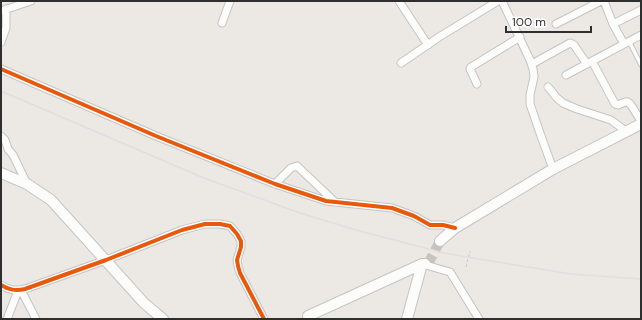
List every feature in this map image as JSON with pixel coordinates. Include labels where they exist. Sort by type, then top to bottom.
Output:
[{"type":"main road","points":[[440,241],[455,228],[553,168],[641,123]]},
{"type":"main road","points":[[1,173],[27,184],[51,200],[144,304],[163,319]]},
{"type":"main road","points":[[307,318],[425,264]]},
{"type":"main road","points":[[406,319],[425,264]]},
{"type":"street","points":[[1,42],[6,28],[4,10],[31,1]]},
{"type":"street","points":[[222,23],[230,1]]},
{"type":"street","points":[[399,1],[428,45]]},
{"type":"street","points":[[401,63],[498,1]]},
{"type":"street","points":[[502,1],[532,64],[534,77],[530,95],[530,104],[553,168]]},
{"type":"street","points":[[556,24],[604,1],[613,24],[626,43]]},
{"type":"street","points":[[613,24],[641,10]]},
{"type":"street","points":[[566,75],[641,35]]},
{"type":"street","points":[[477,84],[470,69],[471,67],[520,37]]},
{"type":"street","points":[[532,64],[570,43],[574,45],[590,62],[615,104],[618,105],[628,102],[641,123]]},
{"type":"street","points":[[1,69],[156,136],[276,184],[326,201],[392,208],[430,224],[455,228]]},
{"type":"street","points":[[548,87],[563,103],[611,120],[626,132]]},
{"type":"street","points":[[1,136],[5,140],[8,149],[13,155],[27,184]]},
{"type":"street","points":[[276,184],[291,168],[297,166],[335,202]]},
{"type":"street","points":[[1,285],[12,290],[20,290],[106,260],[194,226],[220,224],[230,226],[237,234],[241,247],[237,260],[240,273],[264,319]]},
{"type":"street","points":[[425,264],[450,272],[479,319]]},
{"type":"street","points":[[7,319],[20,290]]},
{"type":"street","points":[[20,290],[36,319]]},
{"type":"lane","points":[[626,43],[641,65]]},
{"type":"path","points":[[466,267],[470,251]]},
{"type":"tunnel","points":[[428,264],[440,241]]},
{"type":"railway","points":[[1,91],[204,178],[300,213],[356,230],[444,253],[571,274],[641,279]]},
{"type":"cycle path","points":[[1,69],[156,136],[275,184],[326,201],[392,208],[414,216],[430,225],[443,225],[455,228]]},
{"type":"cycle path","points":[[1,285],[12,290],[25,289],[106,260],[182,230],[205,224],[220,224],[230,226],[241,241],[241,247],[237,260],[240,273],[264,319]]}]
